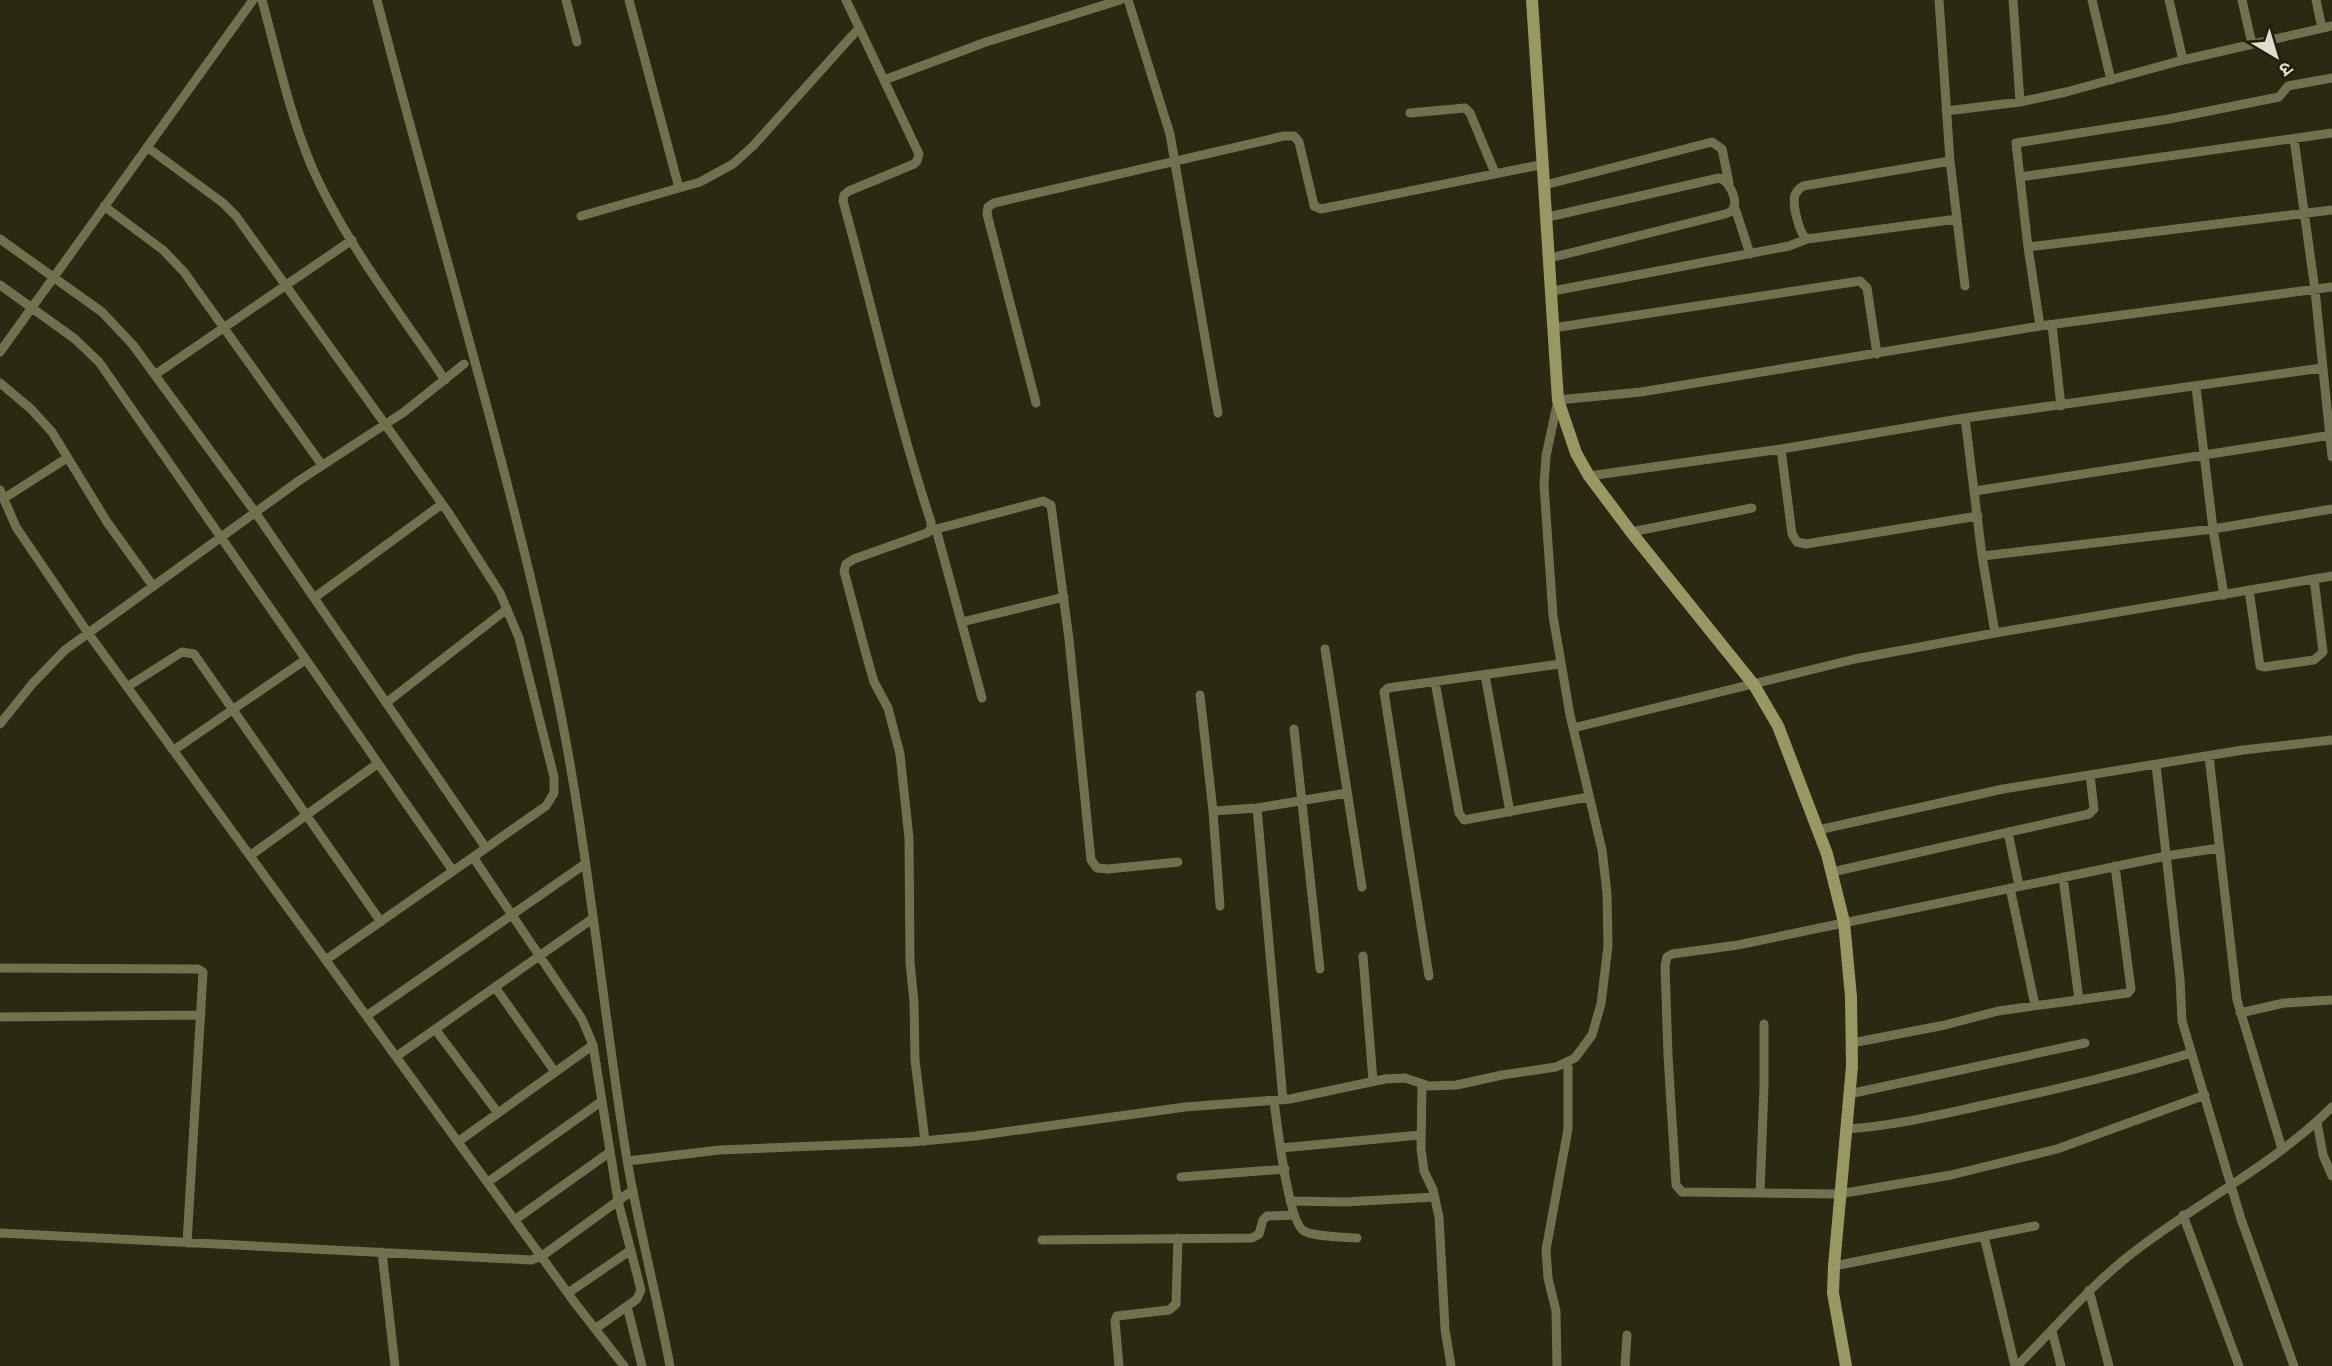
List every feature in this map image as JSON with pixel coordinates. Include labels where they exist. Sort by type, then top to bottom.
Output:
[{"type":"street","points":[[0,352],[253,0]]},
{"type":"street","points":[[262,0],[301,139],[326,194],[352,240],[445,380]]},
{"type":"street","points":[[377,0],[454,283],[541,621],[585,864],[633,1190],[670,1366]]},
{"type":"street","points":[[566,0],[577,42]]},
{"type":"street","points":[[629,0],[679,188]]},
{"type":"street","points":[[846,0],[918,150],[919,158],[914,164],[849,191],[844,195],[843,201],[868,289],[896,410],[962,622],[982,698]]},
{"type":"street","points":[[884,80],[1095,4],[1120,0]]},
{"type":"street","points":[[1128,0],[1164,114],[1175,161],[1218,413]]},
{"type":"street","points":[[1532,0],[1558,400],[1569,435],[1589,476],[1754,685],[1778,726],[1818,830],[1844,922],[1852,998],[1852,1043],[1833,1293],[1846,1366]]},
{"type":"street","points":[[1939,0],[1950,161],[1965,286]]},
{"type":"street","points":[[2013,0],[2020,102]]},
{"type":"street","points":[[2092,0],[2111,80]]},
{"type":"street","points":[[2169,0],[2183,60]]},
{"type":"street","points":[[2242,0],[2252,44]]},
{"type":"street","points":[[1946,111],[2020,102],[2183,60],[2327,27],[2316,0]]},
{"type":"street","points":[[581,216],[711,177],[743,156],[859,28]]},
{"type":"street","points":[[2040,326],[2016,143],[2279,97],[2288,86],[2332,78]]},
{"type":"street","points":[[1410,113],[1465,108],[1470,113],[1494,173]]},
{"type":"street","points":[[2020,177],[2332,133]]},
{"type":"street","points":[[1036,402],[987,214],[988,207],[994,202],[1284,136],[1294,136],[1299,142],[1314,206],[1321,209],[1544,163]]},
{"type":"street","points":[[2294,139],[2315,290],[2332,457]]},
{"type":"street","points":[[1545,185],[1712,142],[1722,149],[1734,205],[1750,254]]},
{"type":"street","points":[[147,147],[223,203],[236,216],[482,563],[519,638],[556,786],[546,806],[327,959]]},
{"type":"street","points":[[1807,239],[1800,232],[1794,198],[1800,188],[1950,161]]},
{"type":"street","points":[[1548,217],[1719,178],[1729,183]]},
{"type":"street","points":[[1550,258],[1725,214],[1731,211],[1734,205]]},
{"type":"street","points":[[104,206],[170,257],[184,272],[322,465]]},
{"type":"street","points":[[2028,247],[2332,210]]},
{"type":"street","points":[[1553,291],[1750,254],[1789,246],[1807,239],[1957,219]]},
{"type":"street","points":[[0,239],[102,312],[156,374],[255,512],[486,848]]},
{"type":"street","points":[[156,374],[352,240]]},
{"type":"street","points":[[1553,328],[1860,281],[1867,288],[1877,354]]},
{"type":"street","points":[[0,285],[75,339],[99,362],[453,871]]},
{"type":"street","points":[[1558,400],[1641,392],[2040,326],[2332,287]]},
{"type":"street","points":[[2052,325],[2061,406]]},
{"type":"street","points":[[0,724],[54,660],[88,633],[255,512],[385,424],[464,365]]},
{"type":"street","points":[[1589,476],[1781,449],[1965,418],[2322,368]]},
{"type":"street","points":[[0,383],[41,419],[107,522],[153,586]]},
{"type":"street","points":[[2196,387],[2224,595]]},
{"type":"street","points":[[628,1161],[719,1150],[925,1141],[1185,1107],[1278,1101],[1373,1081],[1405,1078],[1438,1087],[1457,1085],[1568,1063],[1582,1051],[1592,1035],[1601,1004],[1608,946],[1602,850],[1573,729],[1553,616],[1544,485],[1546,456],[1558,400]]},
{"type":"street","points":[[1965,418],[1982,556],[1995,633]]},
{"type":"street","points":[[1975,491],[2331,435]]},
{"type":"street","points":[[1781,449],[1792,534],[1797,542],[1806,544],[1978,516]]},
{"type":"street","points":[[67,458],[1,495],[16,527],[127,687],[624,1366]]},
{"type":"street","points":[[925,1141],[915,1060],[910,962],[909,838],[900,754],[888,708],[874,682],[866,654],[844,571],[846,564],[933,530],[1047,502],[1052,509],[1064,597],[1093,864],[1097,868],[1108,869],[1178,862]]},
{"type":"street","points":[[314,598],[442,504]]},
{"type":"street","points":[[1631,532],[1752,508]]},
{"type":"street","points":[[1982,556],[2213,529],[2332,509]]},
{"type":"street","points":[[1573,729],[1855,659],[2332,576]]},
{"type":"street","points":[[2249,590],[2260,666],[2314,660],[2323,652],[2314,579]]},
{"type":"street","points":[[962,622],[1064,597]]},
{"type":"street","points":[[387,703],[507,609]]},
{"type":"street","points":[[1325,649],[1362,887]]},
{"type":"street","points":[[127,687],[182,652],[187,651],[196,656],[381,922]]},
{"type":"street","points":[[174,750],[305,660]]},
{"type":"street","points":[[1429,976],[1384,692],[1388,688],[1560,664]]},
{"type":"street","points":[[1485,674],[1510,812]]},
{"type":"street","points":[[1435,682],[1461,817],[1466,821],[1588,797]]},
{"type":"street","points":[[1200,695],[1220,906]]},
{"type":"street","points":[[1294,729],[1320,969]]},
{"type":"street","points":[[1818,830],[2003,789],[2209,756],[2332,740]]},
{"type":"street","points":[[2209,756],[2240,1013],[2282,1149]]},
{"type":"street","points":[[251,855],[377,764]]},
{"type":"street","points":[[2156,765],[2180,979],[2180,1008],[2241,1219],[2294,1366]]},
{"type":"street","points":[[1832,872],[2091,813],[2094,809],[2091,775]]},
{"type":"street","points":[[1213,811],[1257,808],[1347,793]]},
{"type":"street","points":[[1257,808],[1281,1148],[1290,1201],[1299,1227],[1307,1233],[1357,1238]]},
{"type":"street","points":[[2008,832],[2014,887],[2035,1005]]},
{"type":"street","points":[[2204,1095],[2057,1149],[1951,1175],[1839,1194],[1688,1193],[1677,1188],[1668,1055],[1666,959],[1672,954],[1738,945],[2115,866],[2219,848]]},
{"type":"street","points":[[473,857],[582,1019],[593,1045],[618,1201],[641,1292],[637,1299],[595,1329]]},
{"type":"street","points":[[368,1015],[585,864]]},
{"type":"street","points":[[1852,1043],[2035,1005],[2127,994],[2130,991],[2115,866]]},
{"type":"street","points":[[2063,877],[2079,1000]]},
{"type":"street","points":[[397,1056],[593,919]]},
{"type":"street","points":[[1363,956],[1373,1081]]},
{"type":"street","points":[[0,968],[198,969],[203,972],[187,1243]]},
{"type":"street","points":[[495,987],[555,1072]]},
{"type":"street","points":[[2240,1013],[2284,1003],[2332,1000]]},
{"type":"street","points":[[0,1017],[201,1016]]},
{"type":"street","points":[[1760,1193],[1764,1024]]},
{"type":"street","points":[[435,1029],[498,1113]]},
{"type":"street","points":[[1849,1094],[2085,1043]]},
{"type":"street","points":[[459,1141],[593,1045]]},
{"type":"street","points":[[1847,1129],[1902,1123],[2046,1092],[2133,1071],[2191,1053]]},
{"type":"street","points":[[1557,1366],[1556,1311],[1548,1278],[1546,1250],[1568,1129],[1568,1063]]},
{"type":"street","points":[[1422,1084],[1420,1135],[1423,1165],[1435,1197],[1443,1261],[1445,1336],[1451,1366]]},
{"type":"street","points":[[488,1182],[602,1101]]},
{"type":"street","points":[[2016,1366],[2090,1290],[2128,1256],[2183,1215],[2282,1149],[2332,1107]]},
{"type":"street","points":[[2317,1122],[2323,1155],[2332,1176]]},
{"type":"street","points":[[1281,1148],[1420,1135]]},
{"type":"street","points":[[516,1219],[610,1152]]},
{"type":"street","points":[[1181,1177],[1285,1169]]},
{"type":"street","points":[[0,1233],[531,1260],[542,1256],[633,1190]]},
{"type":"street","points":[[1290,1201],[1345,1202],[1435,1197]]},
{"type":"street","points":[[1042,1240],[1252,1238],[1259,1234],[1267,1216],[1294,1215]]},
{"type":"street","points":[[2183,1215],[2239,1366]]},
{"type":"street","points":[[1834,1266],[2035,1226]]},
{"type":"street","points":[[1984,1236],[2016,1366]]},
{"type":"street","points":[[1119,1366],[1115,1321],[1117,1316],[1169,1310],[1176,1304],[1178,1238]]},
{"type":"street","points":[[568,1293],[631,1250]]},
{"type":"street","points":[[382,1252],[395,1366]]},
{"type":"street","points":[[2090,1290],[2109,1366]]},
{"type":"street","points":[[627,1306],[642,1366]]},
{"type":"street","points":[[2052,1331],[2061,1366]]},
{"type":"street","points":[[1625,1366],[1627,1335]]}]
